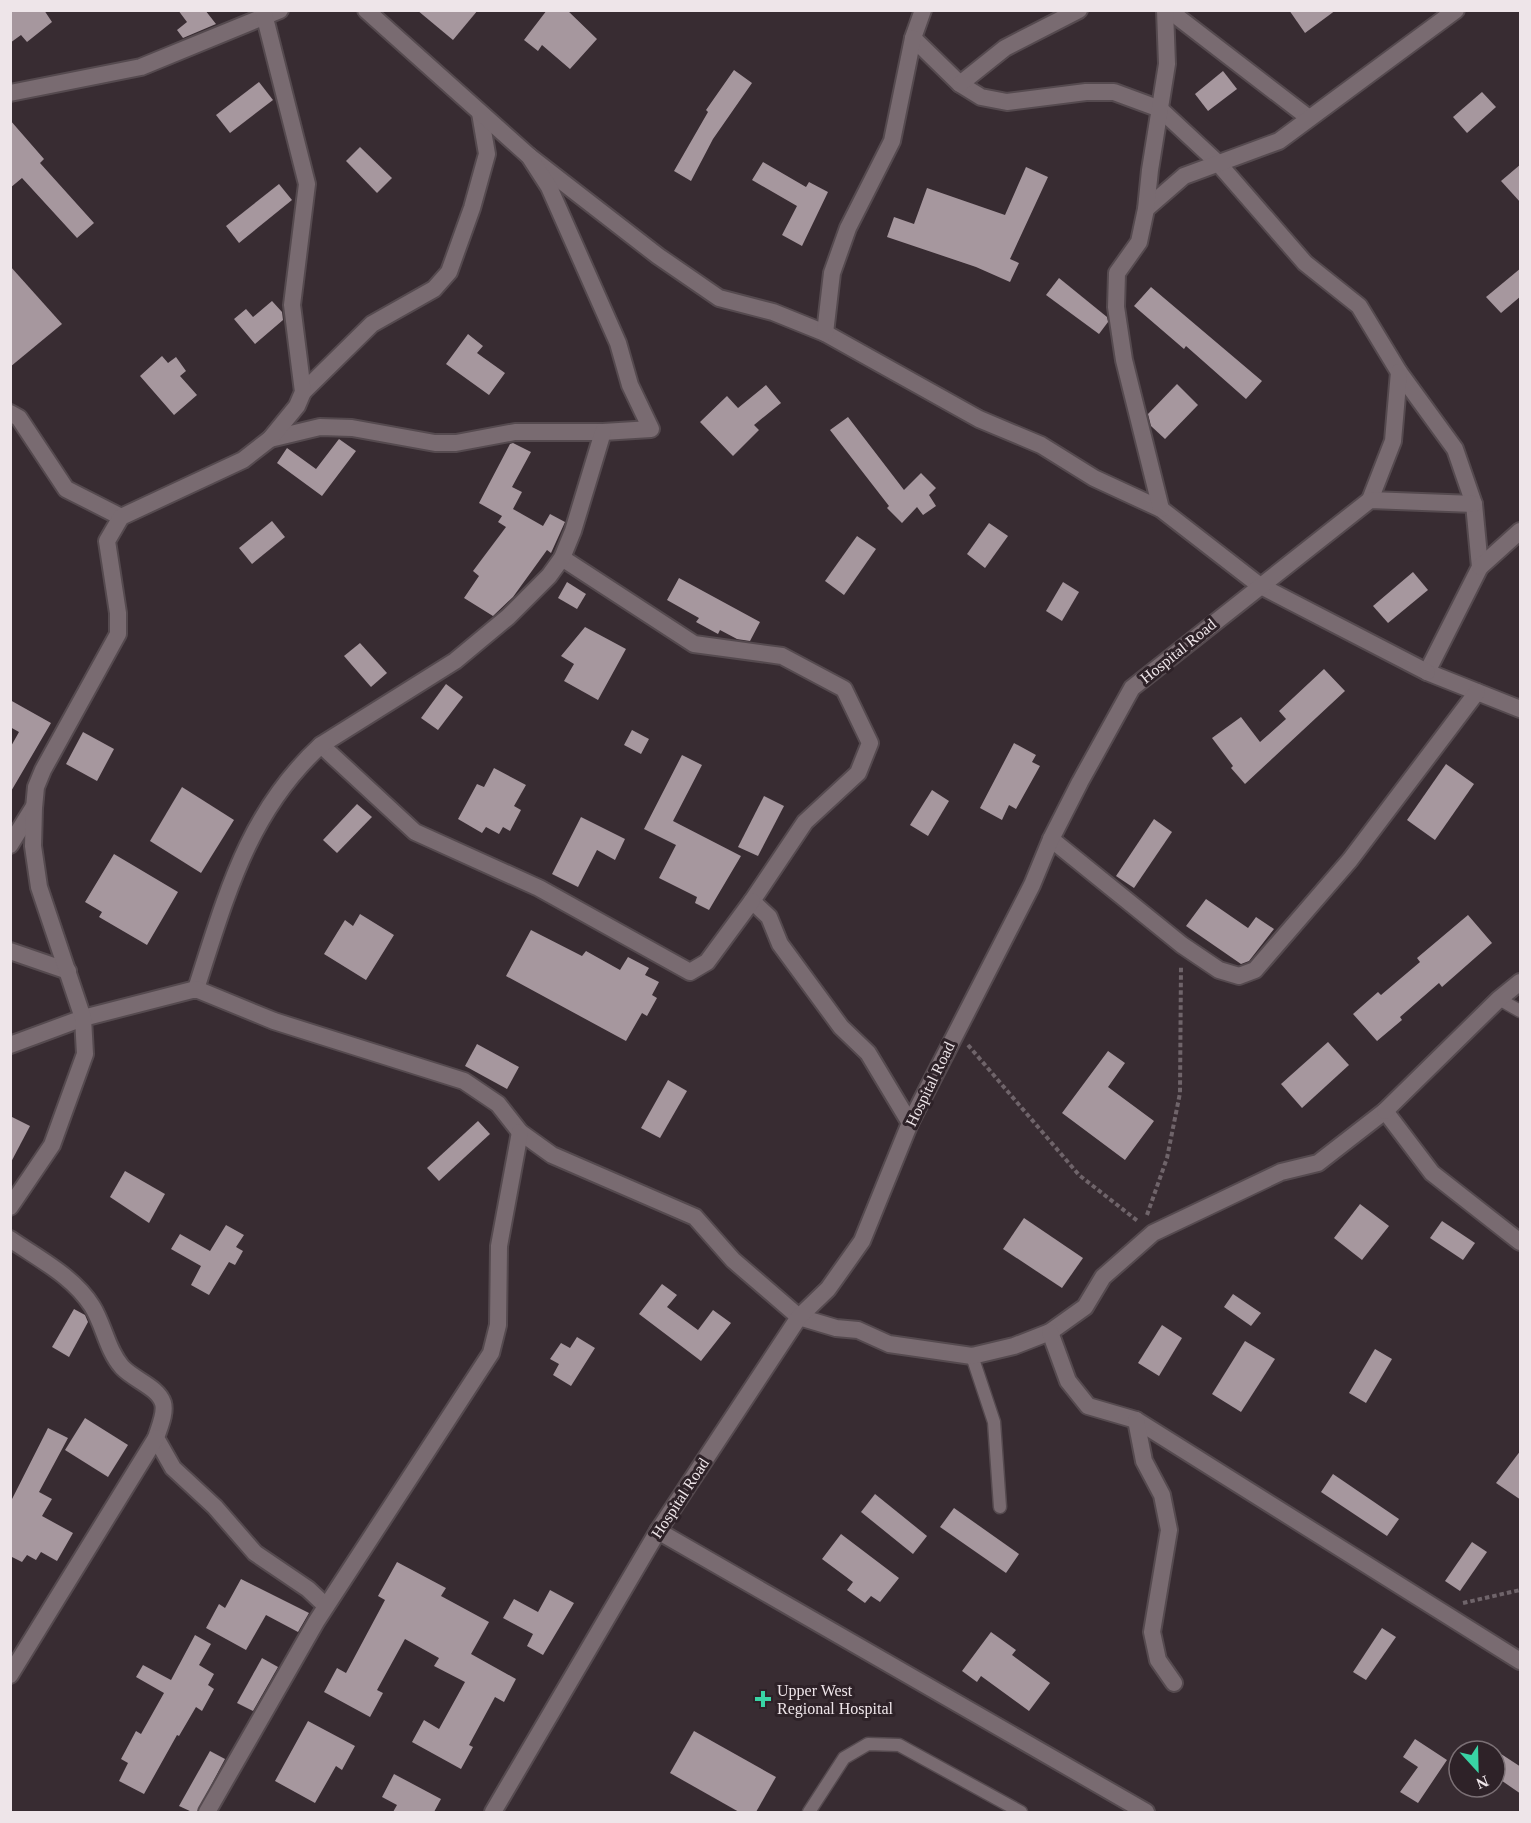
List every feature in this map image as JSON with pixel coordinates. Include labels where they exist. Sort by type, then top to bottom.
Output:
[{"type":"street","points":[[366,10],[529,156],[658,256],[719,298],[773,312],[825,333],[979,419],[1041,445],[1094,478],[1161,509],[1259,585],[1427,672],[1521,709]]},
{"type":"street","points":[[825,333],[832,273],[848,228],[892,141],[913,38],[923,10]]},
{"type":"street","points":[[960,84],[1005,48],[1079,10]]},
{"type":"street","points":[[1161,509],[1124,360],[1116,307],[1117,273],[1139,242],[1146,208],[1167,64],[1165,10]]},
{"type":"street","points":[[1173,10],[1179,18],[1309,118]]},
{"type":"street","points":[[1146,208],[1184,176],[1279,141],[1456,10]]},
{"type":"street","points":[[10,93],[141,67],[269,13],[307,184],[292,305],[303,392]]},
{"type":"street","points":[[913,38],[960,84],[981,97],[1007,102],[1086,92],[1114,92],[1160,109],[1218,163],[1305,263],[1359,306],[1399,372],[1455,449],[1474,504],[1480,567]]},
{"type":"street","points":[[10,1207],[52,1145],[85,1054],[83,1018],[39,887],[33,846],[34,807],[36,787],[43,770],[118,634],[118,614],[107,541],[121,517],[243,460],[270,439],[297,406],[303,392],[372,324],[434,290],[449,272],[472,208],[487,154],[480,113]]},
{"type":"street","points":[[270,439],[320,427],[352,428],[435,442],[456,443],[515,432],[603,432],[651,429],[630,385],[618,343],[549,187],[529,156]]},
{"type":"street","points":[[1399,372],[1393,441],[1370,500],[1474,504]]},
{"type":"street","points":[[10,413],[19,418],[66,489],[121,517]]},
{"type":"street","points":[[196,989],[232,879],[262,815],[302,762],[321,745],[455,661],[508,617],[549,576],[562,558],[603,432]]},
{"type":"street","name":"Hospital Road","points":[[493,1812],[658,1531],[800,1317],[828,1289],[862,1241],[910,1123],[955,1031],[1032,885],[1051,839],[1132,688],[1259,585],[1370,500]]},
{"type":"street","points":[[1427,672],[1480,567],[1521,531]]},
{"type":"street","points":[[321,745],[415,832],[539,888],[690,972],[707,962],[752,901],[805,822],[858,772],[870,743],[844,689],[782,656],[694,644],[562,558]]},
{"type":"street","points":[[1051,839],[1182,945],[1219,970],[1239,976],[1255,970],[1350,860],[1476,692]]},
{"type":"street","points":[[10,844],[34,807]]},
{"type":"street","points":[[752,901],[769,917],[780,944],[841,1027],[868,1053],[910,1123]]},
{"type":"street","points":[[10,951],[68,972]]},
{"type":"street","points":[[10,1045],[83,1018],[196,989],[274,1021],[464,1082],[498,1104],[520,1132],[552,1155],[695,1217],[733,1260],[800,1317],[836,1328],[858,1330],[889,1344],[972,1356],[1014,1346],[1050,1332],[1085,1307],[1103,1277],[1153,1233],[1281,1173],[1318,1163],[1385,1111],[1499,999],[1521,982]]},
{"type":"street","points":[[1385,1111],[1432,1173],[1521,1242]]},
{"type":"street","points":[[207,1812],[326,1606],[491,1353],[498,1325],[499,1246],[520,1132]]},
{"type":"street","points":[[10,1239],[74,1283],[93,1309],[114,1356],[132,1377],[160,1394],[164,1406],[156,1438],[10,1676]]},
{"type":"street","points":[[1050,1332],[1068,1381],[1088,1406],[1136,1420],[1521,1661]]},
{"type":"street","points":[[1136,1420],[1144,1461],[1162,1495],[1169,1530],[1152,1632],[1158,1660],[1174,1683]]},
{"type":"street","points":[[156,1438],[173,1468],[215,1507],[255,1553],[308,1589],[326,1606]]},
{"type":"street","points":[[658,1531],[1146,1812]]},
{"type":"lane","points":[[1499,999],[1521,1011]]},
{"type":"lane","points":[[972,1356],[994,1422],[1000,1507]]},
{"type":"lane","points":[[809,1812],[844,1758],[868,1744],[899,1745],[1021,1812]]},
{"type":"path","points":[[955,1031],[1079,1176],[1143,1225],[1167,1158],[1180,1093],[1179,1016],[1182,945]]},
{"type":"path","points":[[1437,1610],[1521,1590]]},
{"type":"building","points":[[10,10],[44,10],[52,22],[27,42],[21,35],[10,43]]},
{"type":"building","points":[[178,10],[205,10],[216,24],[183,38],[177,30],[187,22]]},
{"type":"building","points":[[417,10],[478,10],[453,40]]},
{"type":"building","points":[[547,10],[567,10],[597,39],[570,69],[542,45],[538,51],[524,40]]},
{"type":"building","points":[[1289,10],[1336,10],[1305,33]]},
{"type":"building","points":[[734,70],[752,83],[713,139],[691,181],[674,171],[708,112],[706,110]]},
{"type":"building","points":[[1223,71],[1237,89],[1208,111],[1195,94]]},
{"type":"building","points":[[259,82],[273,100],[230,133],[216,115]]},
{"type":"building","points":[[1482,92],[1496,107],[1467,133],[1453,117]]},
{"type":"building","points":[[10,120],[44,159],[40,163],[94,223],[77,238],[22,178],[10,188]]},
{"type":"building","points":[[360,147],[392,178],[377,193],[346,161]]},
{"type":"building","points":[[763,162],[806,187],[809,182],[828,192],[802,246],[782,235],[797,206],[752,180]]},
{"type":"building","points":[[1521,164],[1521,203],[1501,181]]},
{"type":"building","points":[[1026,167],[1048,177],[1010,259],[1019,263],[1010,282],[976,267],[887,237],[894,217],[914,224],[927,188],[1005,215]]},
{"type":"building","points":[[279,184],[292,200],[239,243],[226,226]]},
{"type":"building","points":[[10,266],[62,324],[10,367]]},
{"type":"building","points":[[1521,268],[1521,296],[1501,313],[1486,297]]},
{"type":"building","points":[[1059,278],[1107,317],[1108,322],[1099,334],[1046,295]]},
{"type":"building","points":[[1151,287],[1262,381],[1246,399],[1186,346],[1184,349],[1134,306]]},
{"type":"building","points":[[272,301],[282,312],[283,320],[255,344],[234,319],[246,309],[253,317]]},
{"type":"building","points":[[468,334],[483,346],[477,353],[505,373],[489,395],[446,364]]},
{"type":"building","points":[[162,356],[168,363],[176,357],[186,371],[180,376],[197,395],[174,415],[140,376]]},
{"type":"building","points":[[1177,384],[1198,405],[1165,439],[1151,426],[1148,414]]},
{"type":"building","points":[[766,385],[781,403],[754,425],[759,430],[733,456],[700,422],[727,396],[738,408]]},
{"type":"building","points":[[848,417],[904,490],[921,473],[936,488],[929,495],[936,506],[923,515],[917,507],[902,523],[887,508],[889,506],[830,430]]},
{"type":"building","points":[[339,439],[356,451],[322,496],[277,463],[287,448],[316,469]]},
{"type":"building","points":[[513,443],[531,452],[512,487],[522,492],[513,509],[543,526],[550,514],[565,522],[551,553],[547,550],[513,597],[493,616],[464,598],[479,576],[473,571],[506,527],[498,522],[502,516],[479,503],[510,444]]},
{"type":"building","points":[[272,521],[285,537],[252,564],[239,548]]},
{"type":"building","points":[[989,523],[1008,536],[985,568],[967,554]]},
{"type":"building","points":[[857,536],[876,549],[844,595],[825,581]]},
{"type":"building","points":[[1413,572],[1428,590],[1388,623],[1373,606]]},
{"type":"building","points":[[679,578],[760,622],[750,641],[737,639],[720,630],[718,634],[696,622],[699,618],[667,600]]},
{"type":"building","points":[[567,582],[586,594],[577,609],[558,598]]},
{"type":"building","points":[[1063,582],[1079,592],[1062,621],[1046,611]]},
{"type":"building","points":[[585,627],[626,649],[598,700],[564,681],[574,664],[561,656]]},
{"type":"building","points":[[360,643],[387,673],[371,687],[344,656]]},
{"type":"building","points":[[1324,669],[1345,691],[1245,784],[1231,768],[1233,766],[1212,738],[1241,717],[1260,742],[1286,719],[1279,711]]},
{"type":"building","points":[[446,684],[463,697],[438,730],[421,718]]},
{"type":"building","points":[[10,700],[51,723],[10,793],[10,748],[19,732],[10,727]]},
{"type":"building","points":[[632,730],[649,739],[641,754],[624,745]]},
{"type":"building","points":[[83,732],[114,749],[97,781],[66,764]]},
{"type":"building","points":[[1014,743],[1036,755],[1032,762],[1040,766],[1016,809],[1009,805],[1002,820],[980,808]]},
{"type":"building","points":[[682,755],[702,765],[673,821],[741,856],[709,910],[695,903],[697,897],[659,878],[676,845],[644,829]]},
{"type":"building","points":[[1446,764],[1474,784],[1435,840],[1407,820]]},
{"type":"building","points":[[494,768],[526,785],[514,806],[521,810],[510,831],[503,827],[499,834],[486,827],[482,833],[458,819],[477,784],[484,787]]},
{"type":"building","points":[[182,787],[234,820],[201,873],[150,841]]},
{"type":"building","points":[[932,790],[949,801],[928,836],[910,825]]},
{"type":"building","points":[[764,796],[784,806],[758,856],[738,847]]},
{"type":"building","points":[[357,804],[372,817],[337,853],[323,840]]},
{"type":"building","points":[[581,817],[625,839],[615,860],[597,850],[578,887],[552,874]]},
{"type":"building","points":[[1154,819],[1172,832],[1134,888],[1116,876]]},
{"type":"building","points":[[114,854],[178,892],[147,945],[99,917],[102,912],[85,902]]},
{"type":"building","points":[[1206,899],[1248,928],[1256,917],[1274,929],[1249,961],[1241,964],[1186,926]]},
{"type":"building","points":[[360,914],[394,935],[366,980],[324,954],[345,920],[353,926]]},
{"type":"building","points":[[1468,915],[1492,943],[1442,987],[1439,983],[1400,1017],[1402,1020],[1377,1041],[1353,1014],[1378,992],[1381,995],[1420,962],[1417,958]]},
{"type":"building","points":[[531,930],[582,956],[586,951],[620,970],[628,957],[649,968],[645,975],[659,982],[652,995],[657,998],[647,1016],[642,1013],[626,1041],[506,976]]},
{"type":"building","points":[[1328,1042],[1349,1065],[1302,1108],[1281,1084]]},
{"type":"building","points":[[477,1044],[519,1067],[507,1089],[465,1066]]},
{"type":"building","points":[[1108,1051],[1125,1063],[1108,1087],[1154,1121],[1125,1160],[1062,1113]]},
{"type":"building","points":[[668,1080],[687,1091],[660,1138],[641,1128]]},
{"type":"building","points":[[10,1116],[30,1126],[10,1164]]},
{"type":"building","points":[[478,1121],[490,1134],[439,1181],[427,1168]]},
{"type":"building","points":[[125,1171],[165,1194],[149,1223],[110,1197]]},
{"type":"building","points":[[1360,1204],[1389,1226],[1362,1260],[1334,1238]]},
{"type":"building","points":[[1024,1218],[1083,1258],[1062,1288],[1003,1249]]},
{"type":"building","points":[[1442,1221],[1475,1243],[1463,1260],[1430,1238]]},
{"type":"building","points":[[226,1225],[244,1235],[236,1247],[243,1251],[235,1265],[229,1262],[209,1295],[191,1285],[201,1266],[171,1249],[180,1234],[210,1251]]},
{"type":"building","points":[[662,1284],[677,1295],[667,1307],[698,1330],[713,1310],[731,1323],[701,1361],[639,1314]]},
{"type":"building","points":[[1233,1294],[1261,1313],[1251,1326],[1224,1307]]},
{"type":"building","points":[[74,1309],[85,1315],[88,1322],[69,1357],[52,1347]]},
{"type":"building","points":[[1162,1325],[1182,1338],[1159,1376],[1138,1363]]},
{"type":"building","points":[[577,1337],[595,1348],[571,1386],[553,1375],[559,1364],[550,1359],[561,1343],[570,1348]]},
{"type":"building","points":[[1245,1341],[1275,1359],[1241,1412],[1212,1394]]},
{"type":"building","points":[[1375,1349],[1392,1359],[1366,1403],[1349,1393]]},
{"type":"building","points":[[85,1418],[128,1445],[108,1477],[65,1450]]},
{"type":"building","points":[[48,1428],[68,1438],[39,1492],[52,1499],[42,1516],[73,1533],[57,1561],[41,1552],[36,1560],[27,1555],[22,1562],[10,1556],[10,1503]]},
{"type":"building","points":[[1521,1450],[1521,1500],[1496,1483]]},
{"type":"building","points":[[1333,1474],[1399,1519],[1387,1536],[1321,1492]]},
{"type":"building","points":[[875,1494],[927,1536],[913,1554],[861,1512]]},
{"type":"building","points":[[954,1508],[1019,1554],[1006,1573],[940,1527]]},
{"type":"building","points":[[841,1534],[899,1578],[880,1602],[871,1596],[865,1603],[847,1590],[853,1582],[822,1559]]},
{"type":"building","points":[[1472,1542],[1487,1552],[1460,1591],[1445,1581]]},
{"type":"building","points":[[397,1562],[446,1588],[441,1596],[489,1622],[471,1654],[516,1679],[504,1702],[495,1697],[469,1745],[473,1747],[461,1769],[412,1742],[424,1720],[439,1729],[465,1682],[434,1666],[439,1658],[405,1639],[377,1690],[383,1693],[370,1717],[324,1692],[337,1668],[346,1673],[385,1600],[378,1596]]},
{"type":"building","points":[[241,1579],[309,1613],[298,1632],[266,1615],[246,1650],[206,1628],[219,1604],[225,1608]]},
{"type":"building","points":[[550,1590],[574,1603],[543,1655],[527,1646],[533,1634],[503,1618],[514,1599],[538,1612]]},
{"type":"building","points":[[1382,1628],[1396,1637],[1366,1680],[1353,1672]]},
{"type":"building","points":[[991,1632],[1016,1650],[1012,1655],[1050,1683],[1029,1711],[981,1676],[977,1682],[962,1671]]},
{"type":"building","points":[[195,1635],[211,1644],[199,1665],[214,1674],[208,1685],[214,1689],[202,1711],[196,1707],[179,1736],[177,1735],[144,1794],[119,1781],[128,1763],[121,1759],[136,1731],[141,1734],[164,1693],[136,1677],[143,1665],[171,1680]]},
{"type":"building","points":[[262,1658],[278,1667],[253,1711],[237,1703]]},
{"type":"building","points":[[308,1721],[355,1746],[342,1770],[336,1766],[315,1803],[275,1781]]},
{"type":"building","points":[[694,1731],[776,1777],[756,1812],[739,1812],[670,1773]]},
{"type":"building","points":[[1415,1739],[1447,1760],[1418,1803],[1400,1792],[1418,1767],[1403,1757]]},
{"type":"building","points":[[210,1751],[225,1759],[197,1812],[192,1812],[179,1806]]},
{"type":"building","points":[[1507,1758],[1521,1767],[1521,1794],[1507,1784]]},
{"type":"building","points":[[394,1774],[441,1799],[434,1812],[393,1812],[397,1805],[382,1797]]},
{"type":"place","name":"Upper West Regional Hospital","points":[[763,1699]]}]
